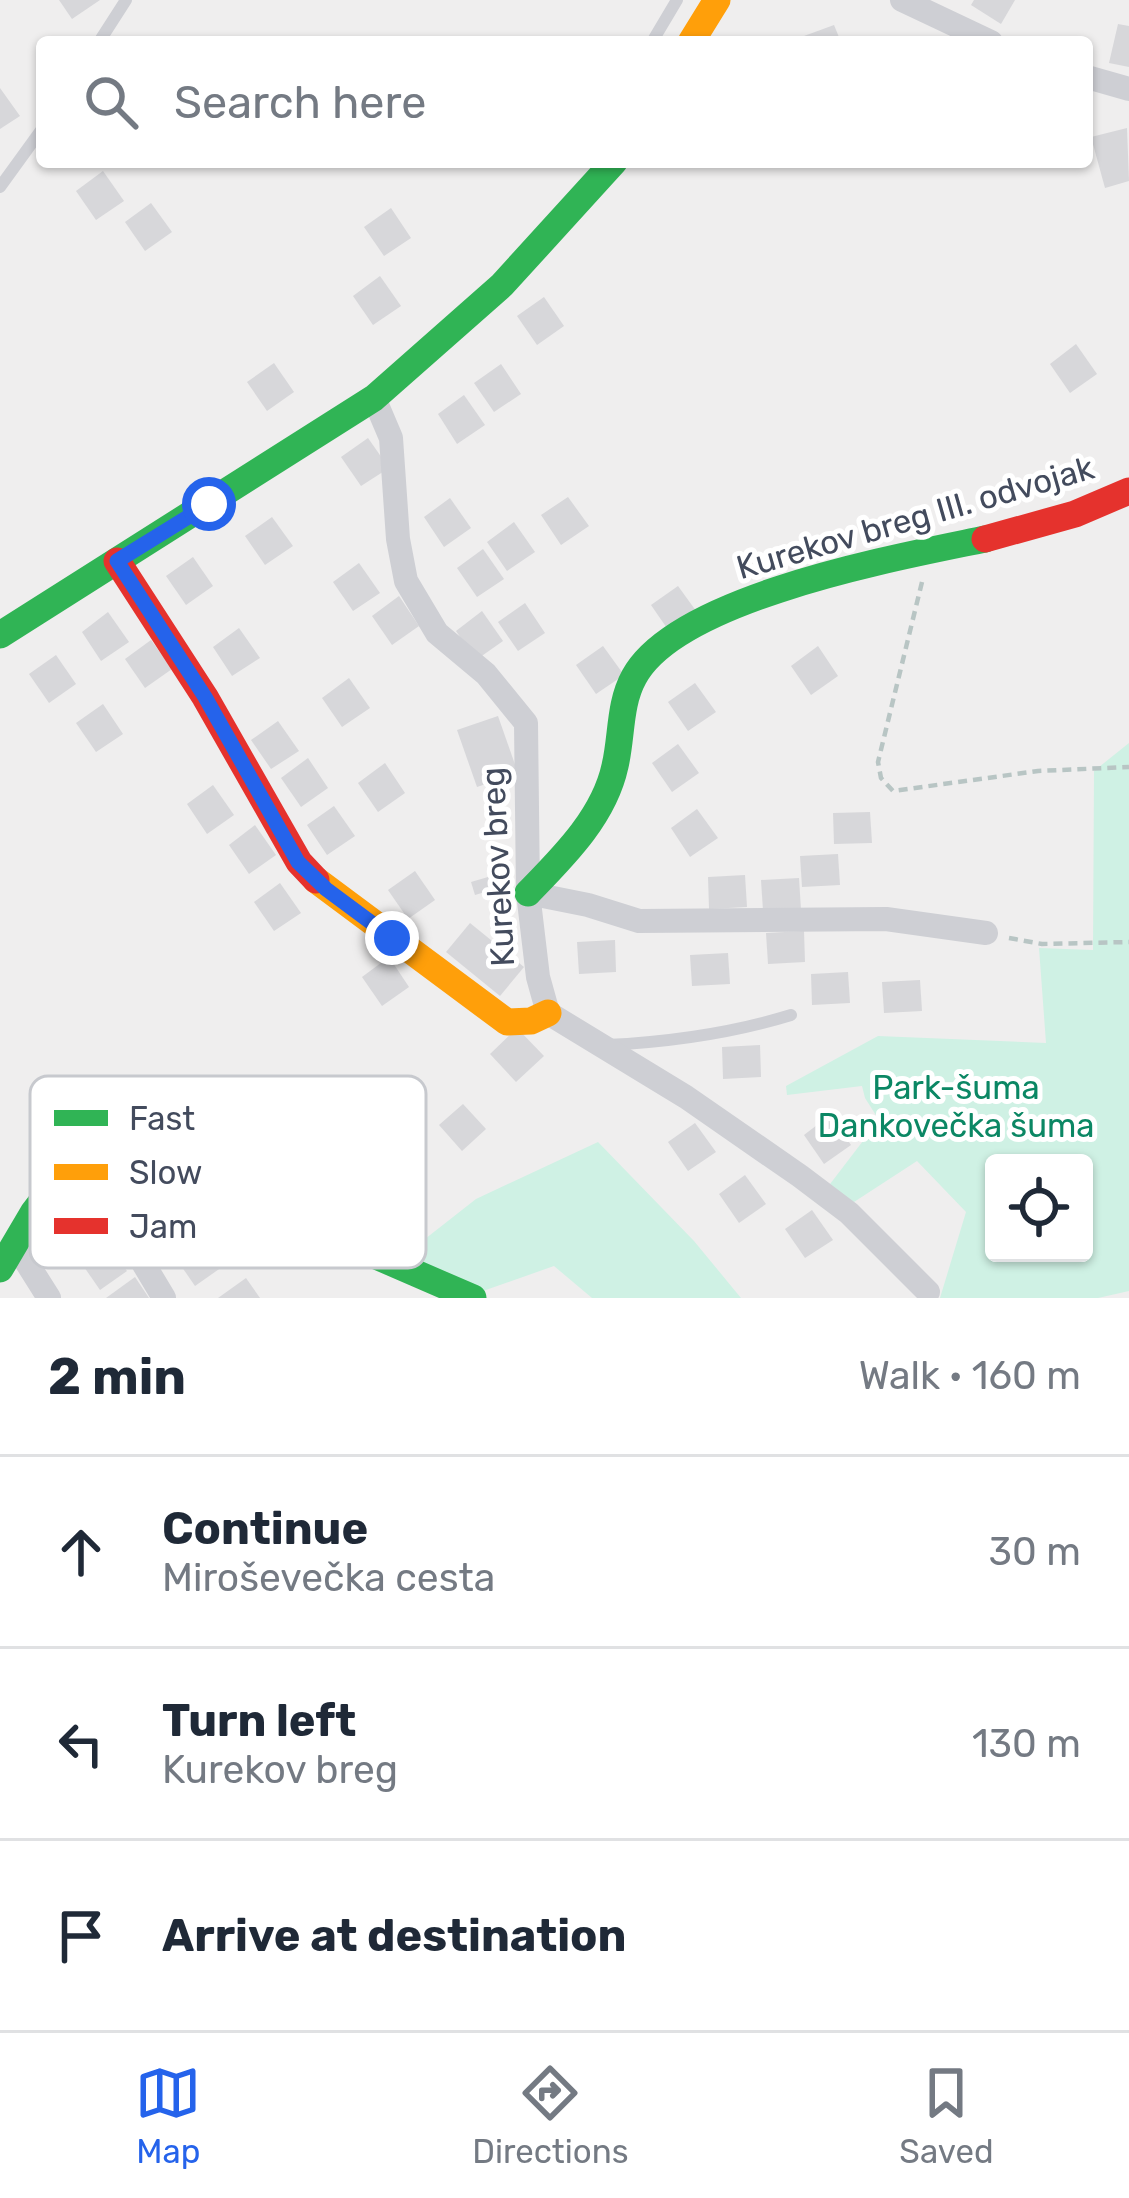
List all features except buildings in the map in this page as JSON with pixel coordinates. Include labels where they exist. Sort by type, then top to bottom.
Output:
[{"type":"street","points":[[695,36],[717,0]]},
{"type":"street","points":[[902,0],[978,36]]},
{"type":"street","points":[[1093,79],[1129,89]]},
{"type":"street","points":[[0,635],[374,398],[502,285],[609,168]]},
{"type":"street","name":"Kurekov breg","points":[[117,561],[205,697],[298,862],[326,889],[507,1022],[531,1021],[548,1013],[538,977],[528,893],[526,723],[486,674],[437,634],[406,581],[398,539],[392,438],[374,398]]},
{"type":"street","name":"Kurekov breg III. odvojak","points":[[528,893],[574,846],[612,780],[623,737],[624,700],[640,665],[666,642],[715,612],[921,552],[1096,508],[1129,491]]},
{"type":"street","points":[[528,893],[588,904],[639,921],[886,919],[986,933]]},
{"type":"street","points":[[548,1013],[686,1097],[849,1213],[928,1292]]},
{"type":"street","points":[[0,1269],[30,1223]]},
{"type":"street","points":[[15,1244],[30,1268]]},
{"type":"street","points":[[30,1268],[49,1298]]},
{"type":"street","points":[[146,1268],[164,1298]]},
{"type":"street","points":[[404,1268],[473,1298]]},
{"type":"lane","points":[[103,36],[126,0]]},
{"type":"lane","points":[[656,36],[677,0]]},
{"type":"lane","points":[[0,187],[36,137]]},
{"type":"lane","points":[[578,203],[590,168]]},
{"type":"lane","points":[[605,1046],[680,1041],[791,1016]]},
{"type":"path","points":[[921,552],[922,591],[878,762],[881,778],[893,791],[1037,771],[1129,767]]},
{"type":"path","points":[[986,933],[1042,944],[1129,942]]},
{"type":"green space","name":"Park-šuma Dankovečka šuma","points":[[1129,743],[1129,1291],[1098,1298],[940,1298],[966,1212],[917,1161],[854,1202],[827,1188],[879,1120],[862,1086],[787,1095],[786,1086],[878,1036],[1046,1043],[1039,948],[1093,950],[1094,771]]},
{"type":"green space","points":[[598,1142],[694,1241],[741,1298],[592,1298],[554,1266],[480,1292],[426,1268],[426,1238],[476,1199]]},
{"type":"traffic: fast","points":[[0,635],[374,398],[502,285],[609,168]]},
{"type":"traffic: fast","points":[[528,893],[580,835],[602,802],[615,766],[629,687],[658,649],[695,624],[793,585],[985,539]]},
{"type":"traffic: fast","points":[[0,1269],[30,1218]]},
{"type":"traffic: fast","points":[[404,1268],[473,1298]]},
{"type":"traffic: slow","points":[[695,36],[717,0]]},
{"type":"traffic: slow","points":[[316,880],[507,1022],[531,1021],[548,1013]]},
{"type":"traffic: jam","points":[[985,539],[1075,514],[1129,491]]},
{"type":"traffic: jam","points":[[117,561],[205,697],[299,862],[316,880]]},
{"type":"route","points":[[209,504],[117,561],[205,697],[298,862],[392,938]]}]
